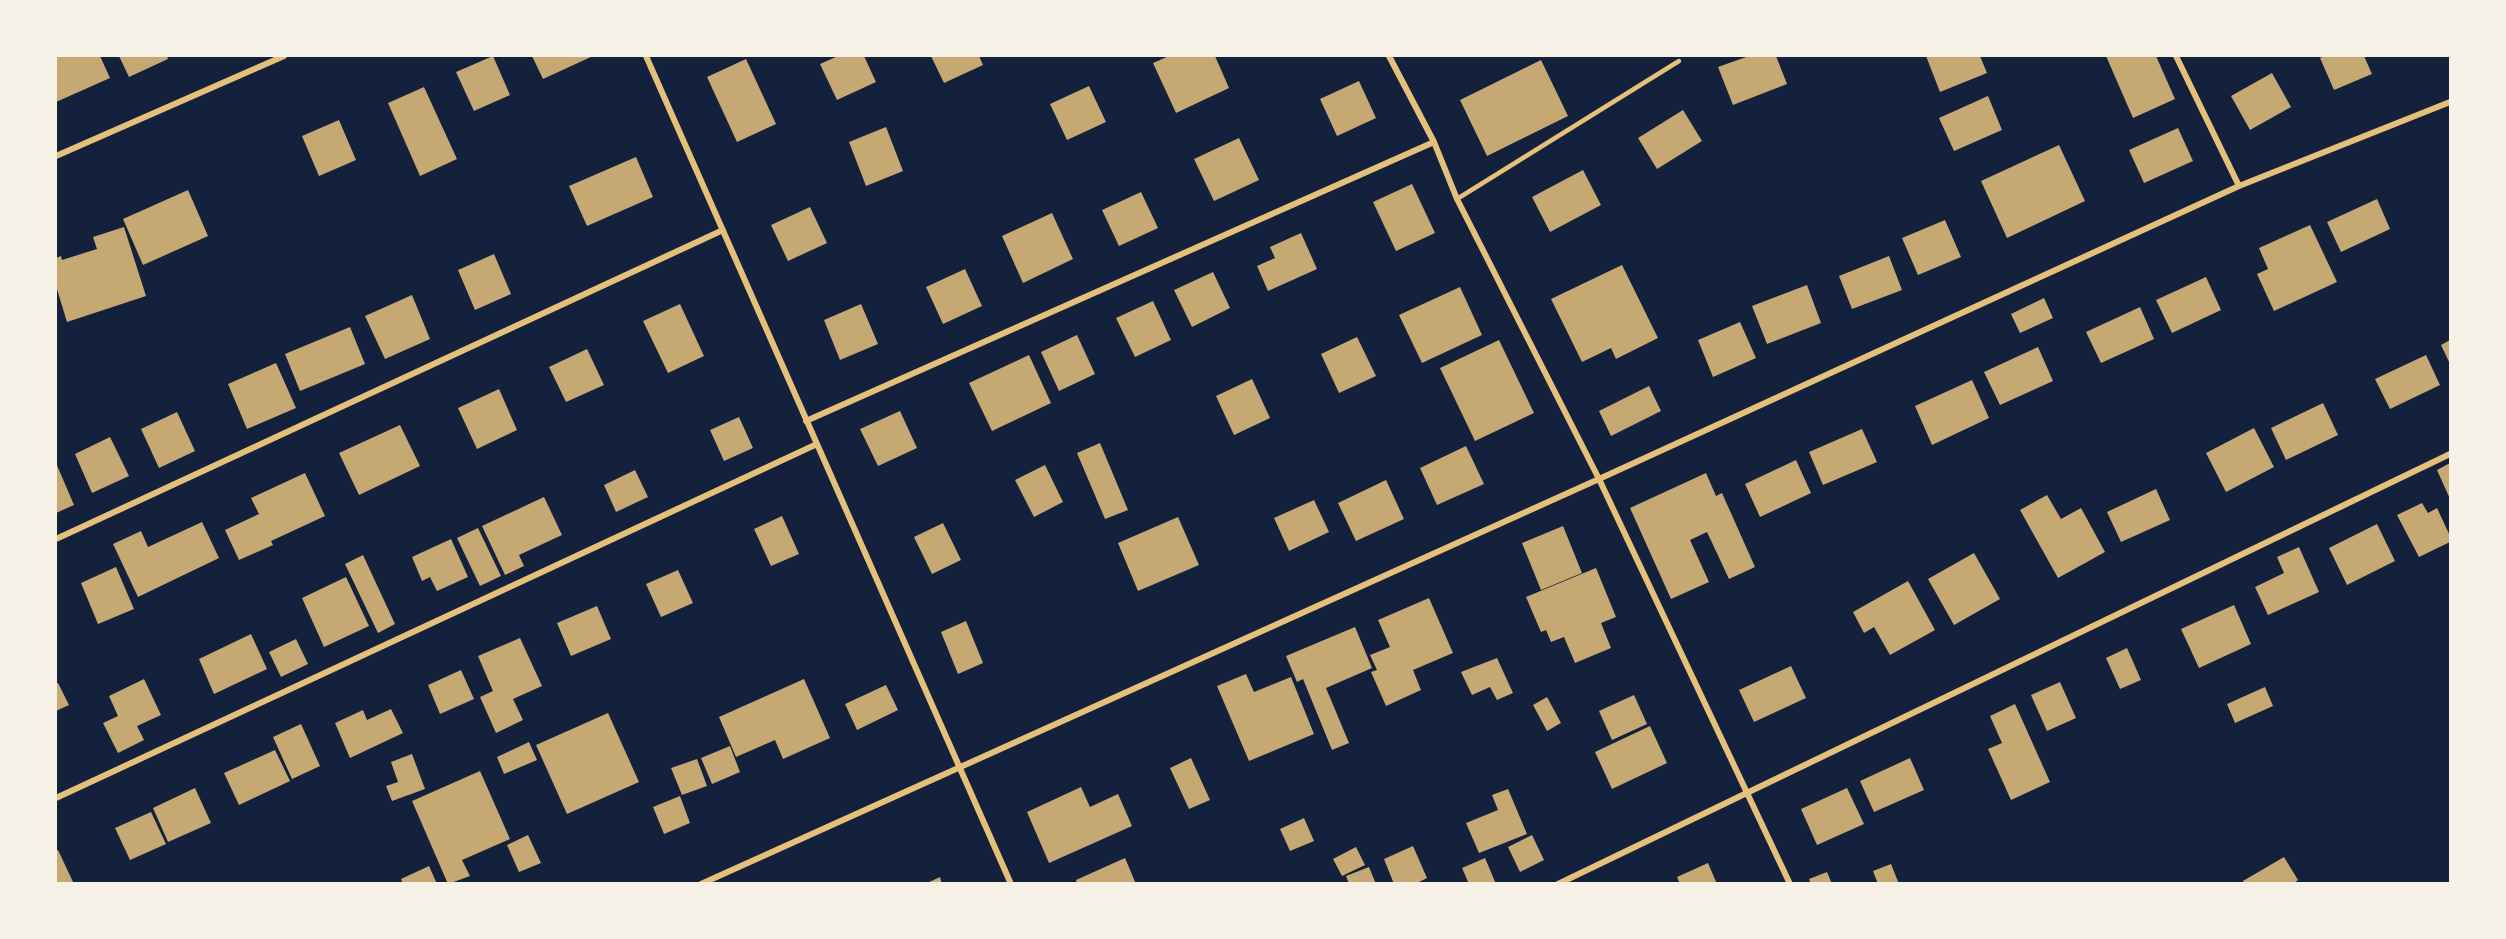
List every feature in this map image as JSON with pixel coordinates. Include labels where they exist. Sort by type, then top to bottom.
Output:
[{"type":"street","points":[[56,156],[284,56]]},
{"type":"street","points":[[646,56],[1011,884]]},
{"type":"street","points":[[1389,56],[1434,142],[1456,200],[1599,479],[1790,884]]},
{"type":"street","points":[[2176,56],[2239,186]]},
{"type":"street","points":[[701,884],[1599,479],[2239,186],[2451,102]]},
{"type":"street","points":[[806,421],[1434,142]]},
{"type":"street","points":[[56,538],[723,230]]},
{"type":"street","points":[[56,798],[817,444]]},
{"type":"street","points":[[1558,884],[2451,454]]},
{"type":"lane","points":[[1456,200],[1679,61]]},
{"type":"building","points":[[56,56],[100,56],[110,78],[56,102]]},
{"type":"building","points":[[119,56],[167,56],[168,59],[129,77]]},
{"type":"building","points":[[493,56],[510,95],[474,111],[456,72]]},
{"type":"building","points":[[532,56],[593,56],[543,79]]},
{"type":"building","points":[[838,56],[864,56],[876,82],[837,100],[820,64]]},
{"type":"building","points":[[931,56],[979,56],[983,65],[944,83]]},
{"type":"building","points":[[1169,56],[1215,56],[1229,88],[1176,113],[1153,63]]},
{"type":"building","points":[[1749,56],[1776,56],[1787,84],[1733,105],[1718,67]]},
{"type":"building","points":[[1926,56],[1980,56],[1987,73],[1940,92]]},
{"type":"building","points":[[2106,56],[2156,56],[2175,99],[2133,118]]},
{"type":"building","points":[[2364,56],[2372,74],[2334,90],[2320,58]]},
{"type":"building","points":[[746,59],[776,124],[737,142],[707,77]]},
{"type":"building","points":[[1541,60],[1568,116],[1487,156],[1460,100]]},
{"type":"building","points":[[2272,73],[2291,107],[2250,130],[2231,96]]},
{"type":"building","points":[[1359,81],[1376,118],[1337,136],[1320,99]]},
{"type":"building","points":[[1089,86],[1106,122],[1067,140],[1050,104]]},
{"type":"building","points":[[424,87],[457,159],[420,176],[388,103]]},
{"type":"building","points":[[1988,96],[2002,130],[1954,151],[1939,118]]},
{"type":"building","points":[[1683,110],[1702,141],[1657,169],[1638,138]]},
{"type":"building","points":[[339,120],[356,160],[319,176],[302,136]]},
{"type":"building","points":[[886,127],[903,171],[866,186],[849,142]]},
{"type":"building","points":[[2178,128],[2193,161],[2144,183],[2129,150]]},
{"type":"building","points":[[1239,138],[1259,180],[1214,201],[1194,159]]},
{"type":"building","points":[[2059,145],[2085,201],[2007,238],[1981,181]]},
{"type":"building","points":[[636,157],[653,197],[587,226],[569,186]]},
{"type":"building","points":[[1583,170],[1601,205],[1550,232],[1532,197]]},
{"type":"building","points":[[1412,184],[1435,233],[1396,251],[1373,202]]},
{"type":"building","points":[[188,190],[208,236],[143,265],[123,219]]},
{"type":"building","points":[[1141,192],[1158,228],[1119,246],[1102,210]]},
{"type":"building","points":[[2377,199],[2390,229],[2341,252],[2327,222]]},
{"type":"building","points":[[810,207],[827,243],[788,261],[771,225]]},
{"type":"building","points":[[1052,213],[1073,259],[1023,283],[1002,236]]},
{"type":"building","points":[[1945,220],[1961,257],[1918,275],[1902,238]]},
{"type":"building","points":[[2310,225],[2337,282],[2274,311],[2257,274],[2268,269],[2259,248]]},
{"type":"building","points":[[124,227],[146,296],[67,322],[56,286],[56,258],[61,256],[62,260],[97,249],[93,237]]},
{"type":"building","points":[[1301,233],[1317,269],[1268,291],[1257,266],[1275,258],[1270,247]]},
{"type":"building","points":[[494,254],[511,294],[475,310],[458,270]]},
{"type":"building","points":[[1889,256],[1902,290],[1852,309],[1839,276]]},
{"type":"building","points":[[1622,265],[1658,338],[1616,359],[1611,348],[1582,362],[1551,299]]},
{"type":"building","points":[[965,269],[982,306],[943,324],[926,287]]},
{"type":"building","points":[[1213,272],[1230,308],[1192,327],[1174,290]]},
{"type":"building","points":[[2206,277],[2221,310],[2172,333],[2156,300]]},
{"type":"building","points":[[1807,285],[1821,323],[1767,344],[1752,306]]},
{"type":"building","points":[[1460,287],[1482,335],[1422,363],[1399,315]]},
{"type":"building","points":[[412,295],[430,339],[385,359],[365,316]]},
{"type":"building","points":[[2044,298],[2053,318],[2020,333],[2011,314]]},
{"type":"building","points":[[1153,301],[1171,340],[1135,357],[1116,318]]},
{"type":"building","points":[[680,304],[704,356],[668,373],[643,321]]},
{"type":"building","points":[[861,304],[878,344],[840,360],[824,320]]},
{"type":"building","points":[[2140,307],[2154,339],[2101,363],[2086,332]]},
{"type":"building","points":[[1740,322],[1756,358],[1713,377],[1698,340]]},
{"type":"building","points":[[350,327],[365,364],[300,391],[285,354]]},
{"type":"building","points":[[1077,335],[1095,374],[1059,391],[1041,352]]},
{"type":"building","points":[[1357,337],[1376,376],[1339,393],[1321,354]]},
{"type":"building","points":[[1499,340],[1534,413],[1475,441],[1440,368]]},
{"type":"building","points":[[2450,340],[2450,364],[2441,345]]},
{"type":"building","points":[[2038,347],[2053,381],[2000,405],[1984,372]]},
{"type":"building","points":[[587,349],[604,385],[566,402],[549,367]]},
{"type":"building","points":[[1029,355],[1051,403],[992,431],[969,383]]},
{"type":"building","points":[[2426,355],[2440,385],[2390,409],[2375,379]]},
{"type":"building","points":[[276,363],[296,408],[247,429],[228,384]]},
{"type":"building","points":[[1252,379],[1270,418],[1234,435],[1216,396]]},
{"type":"building","points":[[1972,380],[1989,418],[1932,445],[1915,406]]},
{"type":"building","points":[[1649,386],[1661,411],[1611,436],[1599,411]]},
{"type":"building","points":[[499,389],[517,430],[477,449],[458,408]]},
{"type":"building","points":[[2323,403],[2338,435],[2286,460],[2271,428]]},
{"type":"building","points":[[900,411],[917,448],[878,466],[860,429]]},
{"type":"building","points":[[177,412],[195,451],[159,468],[141,429]]},
{"type":"building","points":[[739,417],[753,448],[724,461],[710,430]]},
{"type":"building","points":[[400,425],[420,466],[359,495],[339,453]]},
{"type":"building","points":[[2254,428],[2274,467],[2226,492],[2206,453]]},
{"type":"building","points":[[1862,429],[1877,462],[1823,485],[1809,452]]},
{"type":"building","points":[[110,437],[129,476],[92,493],[75,454]]},
{"type":"building","points":[[1100,443],[1128,510],[1105,519],[1077,453]]},
{"type":"building","points":[[1466,446],[1484,484],[1437,505],[1420,468]]},
{"type":"building","points":[[1796,460],[1811,493],[1760,517],[1745,484]]},
{"type":"building","points":[[56,463],[74,505],[56,513]]},
{"type":"building","points":[[2450,463],[2450,499],[2437,470]]},
{"type":"building","points":[[1045,465],[1063,502],[1034,517],[1015,480]]},
{"type":"building","points":[[635,470],[648,497],[616,512],[604,485]]},
{"type":"building","points":[[305,473],[325,516],[271,541],[273,545],[239,560],[225,530],[259,514],[251,498]]},
{"type":"building","points":[[1706,473],[1716,496],[1722,493],[1755,567],[1729,579],[1707,532],[1690,540],[1709,582],[1671,599],[1630,508]]},
{"type":"building","points":[[1386,480],[1404,519],[1356,541],[1338,503]]},
{"type":"building","points":[[2156,489],[2170,520],[2121,542],[2107,512]]},
{"type":"building","points":[[2047,495],[2061,519],[2081,508],[2105,552],[2058,578],[2020,510]]},
{"type":"building","points":[[544,497],[562,535],[519,555],[524,566],[505,575],[482,526]]},
{"type":"building","points":[[1314,500],[1329,532],[1289,551],[1274,518]]},
{"type":"building","points":[[2422,503],[2428,513],[2437,508],[2450,536],[2450,542],[2419,557],[2397,515]]},
{"type":"building","points":[[782,516],[799,554],[771,566],[754,529]]},
{"type":"building","points":[[1178,517],[1199,565],[1138,591],[1118,543]]},
{"type":"building","points":[[202,522],[219,558],[138,597],[113,544],[141,531],[148,547]]},
{"type":"building","points":[[943,523],[961,560],[932,574],[914,537]]},
{"type":"building","points":[[2377,524],[2395,561],[2347,585],[2329,548]]},
{"type":"building","points":[[1563,526],[1582,573],[1541,590],[1522,543]]},
{"type":"building","points":[[478,528],[501,576],[480,586],[457,538]]},
{"type":"building","points":[[451,539],[468,577],[437,591],[430,577],[422,581],[412,557]]},
{"type":"building","points":[[2299,547],[2319,592],[2268,615],[2255,587],[2284,573],[2277,557]]},
{"type":"building","points":[[1974,553],[2000,599],[1954,625],[1928,579]]},
{"type":"building","points":[[363,555],[395,624],[378,633],[345,564]]},
{"type":"building","points":[[116,567],[134,609],[98,624],[81,583]]},
{"type":"building","points":[[1596,568],[1616,617],[1601,623],[1611,648],[1575,663],[1564,637],[1551,642],[1546,630],[1541,632],[1526,597]]},
{"type":"building","points":[[678,570],[693,603],[661,617],[646,584]]},
{"type":"building","points":[[346,577],[369,626],[324,647],[302,598]]},
{"type":"building","points":[[1908,581],[1935,630],[1890,655],[1874,627],[1864,633],[1853,612]]},
{"type":"building","points":[[1429,598],[1453,653],[1413,670],[1421,690],[1386,706],[1371,672],[1377,670],[1370,655],[1390,647],[1378,620]]},
{"type":"building","points":[[2234,605],[2251,644],[2199,668],[2181,629]]},
{"type":"building","points":[[597,606],[611,639],[571,656],[557,623]]},
{"type":"building","points":[[966,621],[983,663],[958,674],[941,632]]},
{"type":"building","points":[[1355,627],[1372,668],[1326,688],[1349,743],[1332,750],[1303,679],[1297,682],[1286,656]]},
{"type":"building","points":[[251,634],[267,669],[214,694],[199,659]]},
{"type":"building","points":[[520,638],[542,686],[513,699],[523,720],[496,733],[480,697],[493,691],[478,656]]},
{"type":"building","points":[[296,639],[308,664],[281,677],[269,652]]},
{"type":"building","points":[[2127,648],[2141,680],[2120,689],[2106,658]]},
{"type":"building","points":[[1497,658],[1513,693],[1497,700],[1490,687],[1472,695],[1461,672]]},
{"type":"building","points":[[1791,666],[1806,698],[1754,722],[1739,690]]},
{"type":"building","points":[[461,670],[474,699],[440,714],[428,685]]},
{"type":"building","points":[[1246,674],[1254,692],[1291,677],[1314,734],[1249,761],[1217,686]]},
{"type":"building","points":[[144,679],[161,715],[137,726],[144,740],[118,753],[103,723],[118,716],[109,696]]},
{"type":"building","points":[[804,679],[830,738],[783,759],[775,740],[736,757],[719,717]]},
{"type":"building","points":[[2060,682],[2076,718],[2047,731],[2031,695]]},
{"type":"building","points":[[58,683],[69,705],[56,711],[56,684]]},
{"type":"building","points":[[886,685],[898,710],[857,730],[845,704]]},
{"type":"building","points":[[2265,687],[2273,706],[2235,723],[2227,704]]},
{"type":"building","points":[[1634,695],[1647,724],[1612,740],[1599,711]]},
{"type":"building","points":[[1547,697],[1561,723],[1547,731],[1533,705]]},
{"type":"building","points":[[2015,704],[2050,782],[2011,800],[1988,749],[2002,743],[1990,716]]},
{"type":"building","points":[[391,709],[403,733],[350,758],[335,723],[363,710],[367,720]]},
{"type":"building","points":[[608,713],[639,782],[567,814],[536,745]]},
{"type":"building","points":[[301,724],[320,766],[292,779],[273,737]]},
{"type":"building","points":[[1650,726],[1667,763],[1612,789],[1595,752]]},
{"type":"building","points":[[529,742],[537,760],[504,774],[497,757]]},
{"type":"building","points":[[730,746],[740,772],[712,784],[701,758]]},
{"type":"building","points":[[275,750],[290,781],[239,805],[224,773]]},
{"type":"building","points":[[412,754],[425,789],[392,801],[386,786],[398,782],[391,762]]},
{"type":"building","points":[[1191,758],[1210,800],[1189,809],[1170,768]]},
{"type":"building","points":[[1910,758],[1924,790],[1874,812],[1860,781]]},
{"type":"building","points":[[697,759],[707,786],[682,795],[671,768]]},
{"type":"building","points":[[480,771],[510,839],[462,860],[470,876],[448,884],[412,801]]},
{"type":"building","points":[[1081,787],[1090,807],[1118,794],[1132,826],[1049,863],[1027,812]]},
{"type":"building","points":[[195,788],[211,823],[168,842],[153,808]]},
{"type":"building","points":[[1847,788],[1864,824],[1817,845],[1801,809]]},
{"type":"building","points":[[1508,789],[1527,834],[1479,853],[1466,823],[1498,810],[1492,795]]},
{"type":"building","points":[[680,796],[690,823],[664,834],[653,807]]},
{"type":"building","points":[[151,812],[166,844],[130,860],[115,828]]},
{"type":"building","points":[[1304,818],[1314,841],[1290,851],[1280,829]]},
{"type":"building","points":[[528,835],[541,863],[519,872],[507,845]]},
{"type":"building","points":[[1532,835],[1544,860],[1520,872],[1508,847]]},
{"type":"building","points":[[1413,846],[1427,878],[1415,884],[1394,884],[1384,859]]},
{"type":"building","points":[[1356,847],[1365,865],[1342,876],[1333,859]]},
{"type":"building","points":[[58,850],[74,884],[56,884],[56,851]]},
{"type":"building","points":[[2284,857],[2298,880],[2293,884],[2244,884],[2243,881]]},
{"type":"building","points":[[1125,858],[1136,884],[1077,884],[1076,880]]},
{"type":"building","points":[[1485,858],[1496,884],[1469,884],[1462,868]]},
{"type":"building","points":[[1708,863],[1717,884],[1680,884],[1677,877]]},
{"type":"building","points":[[1891,864],[1899,884],[1878,884],[1873,871]]},
{"type":"building","points":[[429,866],[437,884],[403,884],[401,879]]},
{"type":"building","points":[[1369,867],[1376,884],[1349,884],[1346,876]]},
{"type":"building","points":[[1827,872],[1832,884],[1811,884],[1809,879]]},
{"type":"building","points":[[940,877],[942,884],[925,884]]}]
